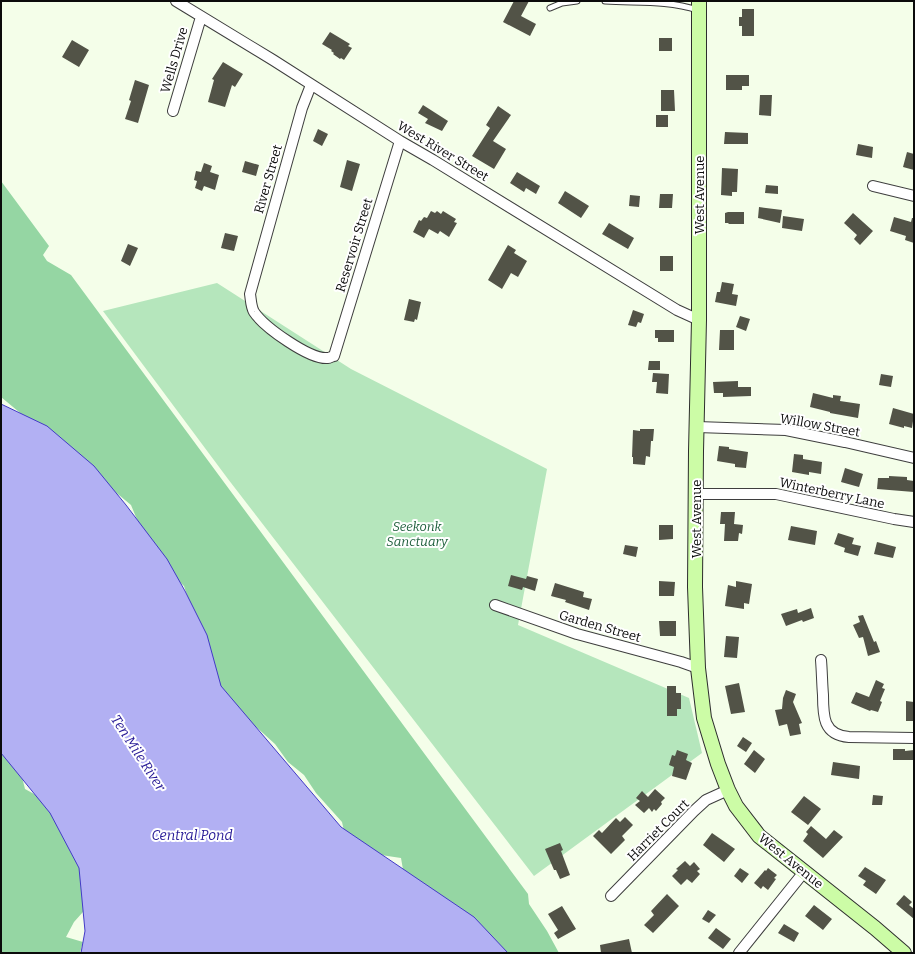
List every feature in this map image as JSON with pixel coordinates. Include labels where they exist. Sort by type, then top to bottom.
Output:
[{"type":"street","name":"West River Street","points":[[176,1],[273,60],[311,86],[357,113],[400,141],[677,310],[699,320]]},
{"type":"street","name":"West Avenue","points":[[699,6],[699,320],[696,427],[695,587],[698,668],[704,718],[718,764],[728,790],[736,806],[759,836],[875,928],[904,953]]},
{"type":"street","name":"Wells Drive","points":[[173,111],[201,17]]},
{"type":"street","name":"River Street","points":[[311,86],[302,108],[250,294],[251,304],[255,313],[289,343],[311,354],[327,358],[334,356]]},
{"type":"street","name":"Reservoir Street","points":[[334,356],[400,141]]},
{"type":"street","points":[[873,186],[914,196]]},
{"type":"street","name":"Willow Street","points":[[696,427],[786,430],[914,458]]},
{"type":"street","name":"Winterberry Lane","points":[[696,494],[776,494],[914,522]]},
{"type":"street","name":"Garden Street","points":[[495,605],[577,634],[698,668]]},
{"type":"street","points":[[821,660],[823,716],[828,727],[833,732],[840,736],[849,737],[914,738]]},
{"type":"street","name":"Harriet Court","points":[[611,896],[706,800],[728,790]]},
{"type":"street","points":[[739,953],[804,872]]},
{"type":"lane","points":[[550,8],[562,3],[577,1]]},
{"type":"lane","points":[[605,1],[663,2],[683,6],[699,6]]},
{"type":"green space","points":[[1,181],[49,246],[43,255],[47,261],[71,275],[528,894],[529,904],[547,931],[559,953],[501,953],[405,881],[401,858],[381,855],[347,844],[342,822],[316,793],[304,775],[288,762],[275,744],[243,715],[216,683],[184,586],[171,574],[138,522],[131,505],[1,397]]},
{"type":"green space","name":"Seekonk Sanctuary","points":[[217,283],[351,369],[547,469],[518,625],[689,698],[702,753],[534,876],[228,479],[103,311]]},
{"type":"green space","points":[[1,731],[20,769],[25,789],[45,800],[62,806],[91,903],[74,922],[66,937],[83,942],[80,953],[1,953]]},
{"type":"water","name":"Central Pond","points":[[1,404],[47,426],[94,466],[126,505],[167,559],[185,591],[207,635],[221,686],[341,827],[474,917],[508,953],[81,953],[85,931],[79,868],[50,813],[1,753]]},
{"type":"building","points":[[514,1],[529,1],[521,16],[536,24],[530,36],[503,22]]},
{"type":"building","points":[[742,9],[754,9],[754,36],[742,36],[742,26],[739,26],[739,17],[742,17]]},
{"type":"building","points":[[330,32],[350,44],[348,46],[352,48],[344,60],[333,54],[334,53],[331,51],[332,50],[322,44]]},
{"type":"building","points":[[659,38],[672,38],[672,51],[659,51]]},
{"type":"building","points":[[72,40],[89,50],[79,67],[62,57]]},
{"type":"building","points":[[223,62],[243,74],[235,87],[232,85],[225,107],[208,102],[214,80],[212,79]]},
{"type":"building","points":[[726,75],[749,75],[749,86],[742,86],[742,90],[726,90]]},
{"type":"building","points":[[135,80],[149,85],[138,123],[125,119],[131,101],[129,100]]},
{"type":"building","points":[[661,90],[674,90],[675,111],[661,111]]},
{"type":"building","points":[[760,95],[772,95],[771,116],[759,115]]},
{"type":"building","points":[[423,105],[448,121],[442,131],[425,123],[428,119],[418,113]]},
{"type":"building","points":[[498,106],[511,115],[493,141],[506,149],[494,169],[472,156],[490,128],[486,125]]},
{"type":"building","points":[[656,115],[668,115],[668,127],[656,127]]},
{"type":"building","points":[[318,129],[328,134],[322,146],[313,141]]},
{"type":"building","points":[[725,132],[748,133],[748,144],[724,144]]},
{"type":"building","points":[[858,144],[873,147],[872,158],[856,155]]},
{"type":"building","points":[[907,152],[914,154],[914,170],[903,167]]},
{"type":"building","points":[[347,160],[360,164],[352,191],[340,187]]},
{"type":"building","points":[[245,161],[259,165],[256,176],[242,172]]},
{"type":"building","points":[[204,163],[212,166],[210,172],[219,175],[215,190],[204,186],[202,191],[195,188],[197,181],[194,180],[196,171],[201,172]]},
{"type":"building","points":[[722,168],[738,169],[737,192],[732,192],[732,196],[721,195]]},
{"type":"building","points":[[517,172],[540,186],[536,194],[526,188],[524,192],[510,183]]},
{"type":"building","points":[[766,185],[778,186],[778,194],[765,193]]},
{"type":"building","points":[[565,191],[589,206],[581,218],[558,203]]},
{"type":"building","points":[[660,194],[673,194],[672,208],[659,208]]},
{"type":"building","points":[[630,195],[640,196],[639,207],[629,206]]},
{"type":"building","points":[[759,207],[782,210],[780,223],[758,218]]},
{"type":"building","points":[[431,211],[435,213],[437,211],[441,214],[443,211],[456,219],[454,222],[457,223],[449,237],[440,231],[438,234],[429,229],[424,238],[413,232],[419,220],[421,221],[424,217],[427,218]]},
{"type":"building","points":[[744,212],[744,224],[725,223],[725,213]]},
{"type":"building","points":[[853,213],[873,231],[860,245],[854,239],[857,235],[844,223]]},
{"type":"building","points":[[783,216],[804,219],[802,231],[782,228]]},
{"type":"building","points":[[894,217],[911,222],[912,218],[914,218],[914,243],[905,240],[906,236],[890,231]]},
{"type":"building","points":[[609,223],[634,238],[628,249],[602,234]]},
{"type":"building","points":[[225,233],[238,236],[234,251],[221,248]]},
{"type":"building","points":[[128,244],[138,248],[130,266],[121,261]]},
{"type":"building","points":[[508,245],[516,250],[514,253],[527,261],[518,277],[511,273],[502,289],[488,280]]},
{"type":"building","points":[[660,256],[673,256],[673,271],[660,271]]},
{"type":"building","points":[[722,282],[734,284],[732,294],[738,295],[736,306],[715,302],[717,292],[720,292]]},
{"type":"building","points":[[409,299],[421,302],[417,320],[415,319],[414,322],[404,320]]},
{"type":"building","points":[[633,310],[644,314],[641,323],[638,322],[636,327],[628,325]]},
{"type":"building","points":[[740,316],[750,319],[746,331],[736,327]]},
{"type":"building","points":[[655,330],[674,330],[674,342],[658,342],[658,338],[655,338]]},
{"type":"building","points":[[720,330],[734,330],[734,350],[719,350]]},
{"type":"building","points":[[649,361],[660,361],[660,370],[648,370]]},
{"type":"building","points":[[653,373],[669,374],[668,394],[656,393],[657,382],[652,382]]},
{"type":"building","points":[[881,374],[893,376],[891,387],[879,385]]},
{"type":"building","points":[[738,381],[738,387],[751,387],[751,396],[723,397],[723,393],[714,393],[713,382]]},
{"type":"building","points":[[813,393],[833,398],[833,395],[841,396],[840,401],[860,404],[858,418],[830,413],[810,407]]},
{"type":"building","points":[[893,408],[914,414],[912,428],[904,426],[904,428],[889,424]]},
{"type":"building","points":[[640,429],[654,429],[653,441],[651,441],[650,457],[646,456],[645,465],[633,464],[632,457],[633,430],[640,431]]},
{"type":"building","points":[[719,446],[748,452],[746,468],[735,467],[735,464],[717,461]]},
{"type":"building","points":[[794,454],[803,455],[803,459],[822,462],[821,474],[809,472],[809,475],[792,472]]},
{"type":"building","points":[[845,468],[863,474],[859,487],[841,482]]},
{"type":"building","points":[[889,476],[907,477],[907,480],[914,481],[914,492],[877,489],[878,478],[889,478]]},
{"type":"building","points":[[721,512],[735,512],[734,524],[743,525],[742,534],[739,533],[738,541],[724,541],[725,524],[720,524]]},
{"type":"building","points":[[659,525],[673,525],[673,539],[659,540]]},
{"type":"building","points":[[791,526],[817,531],[815,545],[788,540]]},
{"type":"building","points":[[838,533],[854,538],[852,544],[861,546],[858,556],[844,552],[845,548],[834,544]]},
{"type":"building","points":[[877,542],[896,547],[893,558],[874,554]]},
{"type":"building","points":[[625,545],[638,547],[636,557],[623,554]]},
{"type":"building","points":[[511,575],[526,579],[527,576],[538,579],[535,591],[523,587],[522,590],[508,586]]},
{"type":"building","points":[[659,581],[675,582],[674,596],[659,596]]},
{"type":"building","points":[[736,581],[752,584],[749,604],[744,603],[744,609],[725,606],[728,585],[736,587]]},
{"type":"building","points":[[555,583],[584,592],[583,597],[592,599],[589,610],[565,602],[566,600],[551,596]]},
{"type":"building","points":[[811,608],[814,618],[803,622],[802,620],[786,626],[781,614],[797,609],[798,613]]},
{"type":"building","points":[[863,615],[874,642],[876,641],[880,652],[868,656],[863,637],[859,638],[853,625],[860,622],[858,616]]},
{"type":"building","points":[[659,621],[676,621],[676,636],[660,636]]},
{"type":"building","points":[[726,636],[739,637],[737,658],[724,657]]},
{"type":"building","points":[[876,680],[884,684],[882,688],[885,689],[880,701],[882,702],[878,712],[870,711],[851,703],[856,692],[869,697]]},
{"type":"building","points":[[739,683],[745,712],[731,714],[725,686]]},
{"type":"building","points":[[667,686],[676,686],[676,693],[681,693],[681,709],[677,709],[677,716],[667,716]]},
{"type":"building","points":[[786,690],[796,694],[793,702],[802,723],[799,724],[801,734],[790,736],[787,724],[779,726],[775,710],[782,709],[783,698]]},
{"type":"building","points":[[906,701],[914,702],[914,721],[906,721]]},
{"type":"building","points":[[743,737],[752,743],[746,752],[737,746]]},
{"type":"building","points":[[893,749],[905,749],[905,751],[914,750],[914,760],[893,760]]},
{"type":"building","points":[[677,750],[688,754],[686,760],[692,763],[686,780],[672,776],[674,767],[669,765],[672,755],[675,756]]},
{"type":"building","points":[[754,750],[765,759],[755,773],[744,764]]},
{"type":"building","points":[[833,762],[860,766],[859,779],[831,775]]},
{"type":"building","points":[[655,789],[665,798],[656,811],[654,809],[652,812],[649,808],[644,813],[635,805],[640,801],[636,798],[642,791],[648,797]]},
{"type":"building","points":[[873,795],[883,796],[882,805],[872,805]]},
{"type":"building","points":[[804,796],[821,809],[808,825],[791,812]]},
{"type":"building","points":[[625,817],[633,825],[622,836],[625,840],[611,854],[593,836],[599,830],[602,833],[616,818],[620,822]]},
{"type":"building","points":[[811,826],[826,839],[834,830],[843,837],[823,858],[803,841],[808,834],[806,832]]},
{"type":"building","points":[[712,833],[735,849],[724,862],[703,845]]},
{"type":"building","points":[[560,843],[563,850],[561,851],[570,875],[560,879],[556,870],[554,870],[545,849]]},
{"type":"building","points":[[685,861],[690,866],[694,862],[700,869],[697,871],[700,874],[692,883],[687,879],[681,885],[672,876],[678,870],[676,869]]},
{"type":"building","points":[[865,867],[886,880],[876,894],[863,885],[866,881],[858,876]]},
{"type":"building","points":[[740,868],[749,874],[742,883],[734,876]]},
{"type":"building","points":[[768,868],[777,875],[774,878],[776,879],[768,890],[763,886],[761,889],[754,883]]},
{"type":"building","points":[[667,894],[679,906],[653,933],[644,925],[654,915],[651,911]]},
{"type":"building","points":[[904,895],[912,902],[909,905],[914,909],[914,919],[896,904]]},
{"type":"building","points":[[814,905],[832,919],[823,930],[805,916]]},
{"type":"building","points":[[562,906],[576,929],[558,939],[554,933],[558,930],[548,914]]},
{"type":"building","points":[[708,910],[716,915],[709,923],[702,919]]},
{"type":"building","points":[[784,924],[799,933],[794,942],[778,933]]},
{"type":"building","points":[[716,928],[731,939],[723,949],[708,938]]},
{"type":"building","points":[[629,939],[632,953],[601,953],[600,945]]},
{"type":"water label","name":"Ten Mile River","points":[[138,753]]}]
